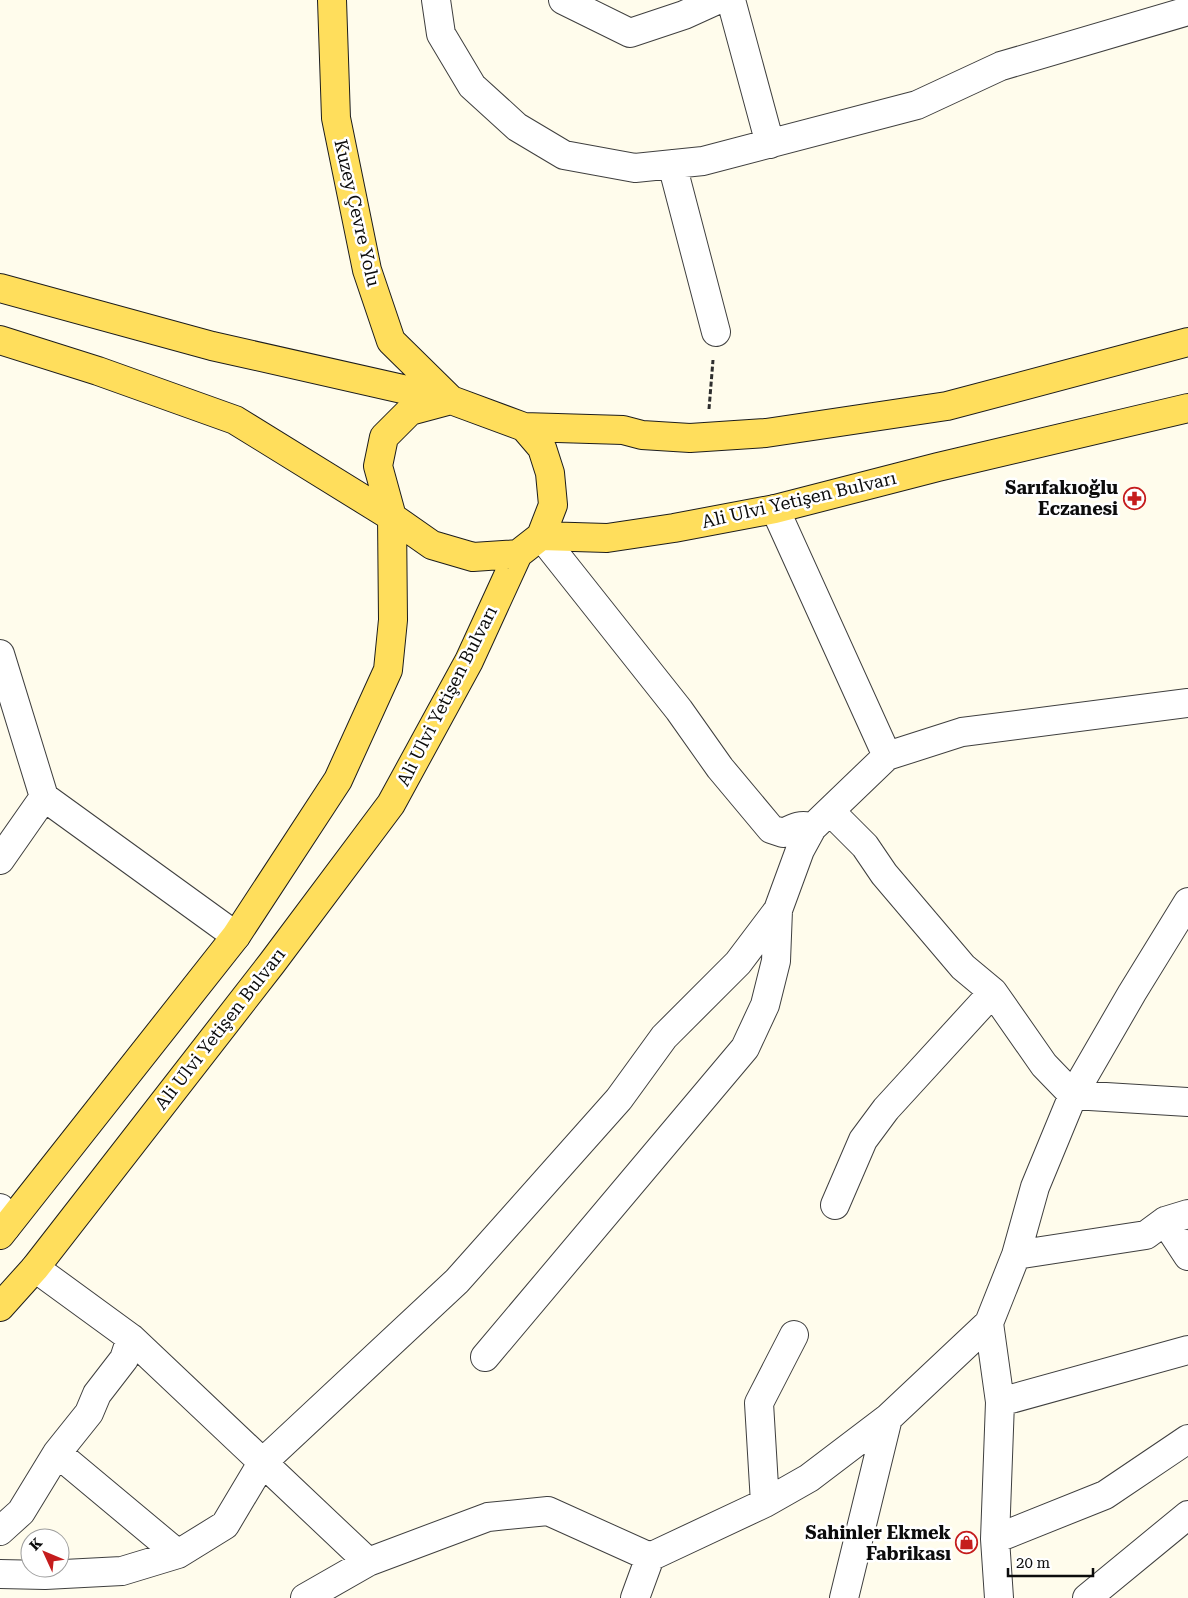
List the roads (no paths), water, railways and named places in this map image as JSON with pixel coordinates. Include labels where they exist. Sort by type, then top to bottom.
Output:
[{"type":"main road","name":"Kuzey Çevre Yolu","points":[[332,0],[336,118],[367,270],[391,341],[451,400]]},
{"type":"main road","points":[[0,288],[212,346],[451,400],[524,427],[623,430],[642,435],[680,437],[766,433],[947,406],[1188,342]]},
{"type":"main road","points":[[0,340],[98,371],[235,420],[392,517],[432,545],[473,557],[518,554]]},
{"type":"main road","points":[[2,1224],[236,936],[338,780],[388,670],[393,620],[392,517],[378,466],[384,437],[410,411],[451,400]]},
{"type":"main road","name":"Ali Ulvi Yetişen Bulvarı","points":[[0,1307],[34,1268],[272,963],[391,804],[469,661],[518,554],[541,536],[607,538],[775,509],[938,467],[1188,408]]},
{"type":"main road","points":[[524,427],[542,448],[550,473],[554,505],[541,536]]},
{"type":"street","points":[[436,0],[441,34],[472,86],[516,127],[564,155],[635,168],[702,161],[917,105],[1001,66],[1188,11]]},
{"type":"street","points":[[563,0],[630,33],[684,15],[717,0]]},
{"type":"street","points":[[731,0],[770,144]]},
{"type":"street","points":[[672,164],[716,332]]},
{"type":"street","points":[[775,509],[888,756]]},
{"type":"street","points":[[541,536],[679,710],[720,768],[771,829],[783,834],[798,826],[822,820],[865,846],[884,874],[963,966],[993,992],[1022,1030],[1044,1065],[1072,1095],[1188,1102]]},
{"type":"street","points":[[0,654],[44,797],[236,936]]},
{"type":"street","points":[[0,1574],[45,1575],[122,1571],[178,1554],[225,1525],[262,1462],[457,1281],[619,1099],[664,1037],[738,963],[778,910],[800,850],[822,820],[888,756],[962,732],[1188,703]]},
{"type":"street","points":[[0,860],[44,797]]},
{"type":"street","points":[[635,1598],[650,1557],[765,1503],[808,1478],[888,1418],[989,1323],[1016,1256],[1035,1187],[1072,1095],[1188,902]]},
{"type":"street","points":[[485,1357],[745,1048],[765,1005],[776,961],[778,910]]},
{"type":"street","points":[[835,1206],[863,1140],[886,1109],[993,992]]},
{"type":"street","points":[[1016,1256],[1146,1235],[1176,1217],[1188,1256]]},
{"type":"street","points":[[34,1268],[131,1338],[368,1562]]},
{"type":"street","points":[[989,1323],[1000,1402],[995,1539],[999,1598]]},
{"type":"street","points":[[765,1503],[759,1403],[794,1335]]},
{"type":"street","points":[[0,1531],[21,1512],[58,1453],[89,1413],[97,1394],[124,1359],[131,1338]]},
{"type":"street","points":[[1000,1402],[1188,1350]]},
{"type":"street","points":[[844,1598],[888,1418]]},
{"type":"street","points":[[995,1539],[1105,1495],[1188,1439]]},
{"type":"street","points":[[58,1453],[178,1554]]},
{"type":"street","points":[[305,1598],[368,1562],[488,1517],[548,1511],[650,1557]]},
{"type":"street","points":[[1087,1598],[1188,1515]]},
{"type":"place","name":"Sarıfakıoğlu Eczanesi","points":[[1134,498]]},
{"type":"place","name":"Sahinler Ekmek Fabrikası","points":[[967,1543]]}]
